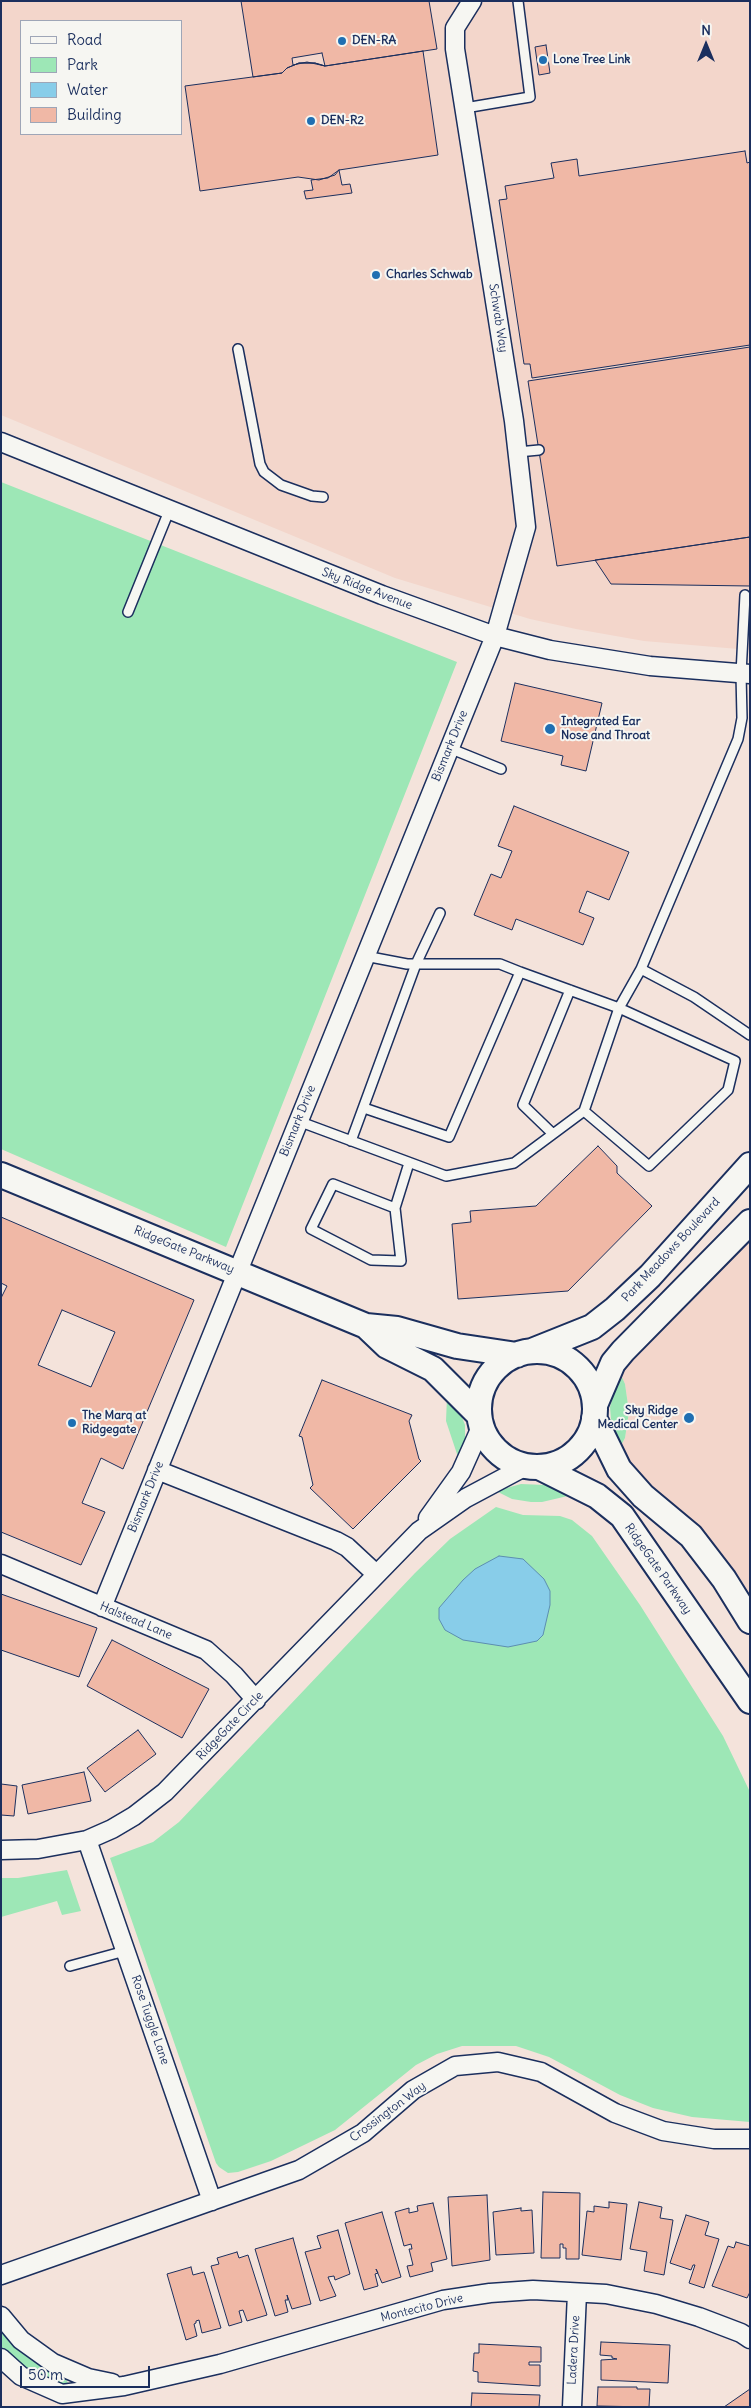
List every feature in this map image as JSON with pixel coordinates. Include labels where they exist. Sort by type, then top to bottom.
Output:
[{"type":"main road","name":"Park Meadows Boulevard","points":[[524,1353],[592,1327],[615,1308],[650,1276],[750,1165]]},
{"type":"main road","name":"RidgeGate Parkway","points":[[1,1175],[366,1326],[397,1329],[457,1346],[556,1355],[568,1361],[586,1380],[594,1411],[619,1469],[643,1496],[691,1536],[724,1579],[750,1621]]},
{"type":"main road","points":[[532,1466],[564,1460],[584,1442],[613,1363],[750,1222]]},
{"type":"main road","name":"RidgeGate Parkway","points":[[366,1326],[387,1346],[432,1369],[458,1392],[480,1420],[491,1445],[501,1455],[532,1466],[597,1496],[622,1516],[750,1702]]},
{"type":"main road","points":[[480,1420],[481,1394],[486,1381],[504,1361],[524,1353]]},
{"type":"street","name":"Schwab Way","points":[[472,1],[458,20],[454,38],[518,452],[526,527],[495,636]]},
{"type":"street","name":"Sky Ridge Avenue","points":[[1,442],[382,595],[495,636],[550,650],[650,666],[745,674]]},
{"type":"street","name":"Bismark Drive","points":[[102,1606],[495,636]]},
{"type":"street","name":"RidgeGate Circle","points":[[419,1531],[461,1472],[480,1420]]},
{"type":"street","name":"RidgeGate Circle","points":[[1,1850],[38,1849],[87,1840],[112,1830],[134,1816],[165,1792],[256,1700],[375,1573],[419,1531],[460,1502],[532,1466]]},
{"type":"street","points":[[157,1470],[336,1541],[347,1547],[375,1573]]},
{"type":"street","name":"Halstead Lane","points":[[1,1564],[206,1650],[234,1675],[256,1700]]},
{"type":"street","name":"Rose Tuggle Lane","points":[[87,1840],[212,2201]]},
{"type":"street","name":"Crossington Way","points":[[1,2275],[300,2170],[363,2133],[412,2090],[455,2066],[498,2062],[541,2072],[615,2113],[663,2132],[714,2139],[750,2139]]},
{"type":"street","name":"Montecito Drive","points":[[1,2358],[21,2376],[62,2394],[124,2386],[220,2364],[444,2300],[490,2293],[533,2290],[606,2294],[656,2304],[699,2316],[741,2333],[750,2339]]},
{"type":"street","name":"Ladera Drive","points":[[572,2407],[577,2293]]},
{"type":"street","name":"Montecito Drive","points":[[1,2316],[21,2340],[52,2363],[88,2378],[124,2386]]},
{"type":"lane","points":[[466,108],[530,98],[518,1]]},
{"type":"lane","points":[[238,349],[260,464],[264,472],[281,485],[312,496],[323,497]]},
{"type":"lane","points":[[518,452],[539,450]]},
{"type":"lane","points":[[128,612],[169,511]]},
{"type":"lane","points":[[298,1121],[409,1164],[446,1176],[514,1163],[584,1111],[619,1008],[642,969],[738,739],[742,718],[745,674],[744,595]]},
{"type":"lane","points":[[450,748],[501,769]]},
{"type":"lane","points":[[351,1141],[416,964],[440,914]]},
{"type":"lane","points":[[365,956],[416,964],[500,964],[619,1008],[735,1062],[728,1090],[649,1166],[584,1111]]},
{"type":"lane","points":[[642,969],[694,997],[750,1035]]},
{"type":"lane","points":[[364,1108],[449,1137],[520,972]]},
{"type":"lane","points":[[552,1133],[523,1105],[570,990]]},
{"type":"lane","points":[[394,1208],[333,1184],[311,1229],[371,1260],[400,1261],[394,1208],[409,1164]]},
{"type":"lane","points":[[70,1966],[126,1951]]},
{"type":"shaded area","name":"Charles Schwab","points":[[1,1],[750,1],[750,650],[644,641],[576,629],[530,619],[395,578],[1,415]]},
{"type":"shaded area","name":"Sky Ridge Medical Center","points":[[750,1237],[750,1607],[635,1476],[619,1449],[625,1438],[629,1412],[625,1384],[620,1373],[627,1359]]},
{"type":"green space","points":[[1,482],[457,662],[226,1247],[1,1149]]},
{"type":"green space","points":[[620,1373],[625,1384],[629,1412],[625,1438],[619,1449],[612,1432],[610,1407]]},
{"type":"green space","points":[[447,1397],[460,1412],[465,1425],[465,1442],[458,1457],[446,1421]]},
{"type":"green space","points":[[521,1484],[545,1485],[572,1495],[542,1502],[531,1502],[512,1499],[496,1491]]},
{"type":"green space","points":[[496,1507],[523,1515],[560,1516],[572,1520],[592,1536],[640,1605],[723,1736],[750,1792],[750,2122],[692,2117],[653,2108],[620,2095],[549,2057],[516,2046],[462,2046],[437,2054],[416,2065],[335,2130],[271,2161],[238,2172],[228,2173],[216,2163],[110,1858],[153,1842],[179,1822],[415,1573],[450,1539]]},
{"type":"green space","points":[[67,1870],[81,1911],[62,1915],[57,1901],[1,1917],[1,1878],[18,1878]]},
{"type":"green space","points":[[1,2329],[17,2348],[49,2371],[66,2379],[68,2383],[63,2385],[31,2372],[17,2363],[1,2348]]},
{"type":"water","points":[[499,1556],[523,1559],[544,1579],[550,1591],[550,1605],[543,1635],[537,1641],[508,1647],[463,1640],[445,1630],[439,1619],[439,1608],[463,1580],[475,1569]]},
{"type":"building","name":"DEN-RA","points":[[241,1],[429,1],[437,49],[325,66],[315,63],[299,63],[287,68],[282,73],[253,77]]},
{"type":"building","name":"Lone Tree Link","points":[[546,45],[550,73],[539,75],[535,47]]},
{"type":"building","name":"DEN-R2","points":[[423,51],[438,155],[339,170],[335,175],[319,180],[298,177],[200,191],[185,86],[282,73],[287,68],[299,63],[315,63],[325,66]]},
{"type":"building","points":[[322,53],[325,66],[307,62],[293,65],[292,58]]},
{"type":"building","points":[[745,151],[747,163],[750,162],[750,345],[532,378],[530,364],[524,364],[499,200],[507,199],[505,186],[554,178],[551,163],[577,159],[579,176]]},
{"type":"building","points":[[339,170],[342,185],[350,184],[352,193],[306,199],[304,191],[313,190],[311,180],[328,178]]},
{"type":"building","points":[[750,347],[750,537],[557,566],[528,381]]},
{"type":"building","points":[[750,537],[750,586],[611,584],[595,560]]},
{"type":"building","points":[[515,683],[602,703],[586,771],[561,765],[563,756],[501,741]]},
{"type":"building","points":[[514,806],[629,852],[609,900],[587,891],[579,912],[594,918],[583,945],[516,919],[512,930],[474,915],[491,874],[501,878],[512,851],[498,846]]},
{"type":"building","points":[[598,1146],[617,1166],[617,1173],[652,1206],[568,1291],[458,1299],[452,1224],[471,1222],[470,1211],[536,1206]]},
{"type":"building","name":"The Marq at Ridgegate","points":[[1,1217],[194,1300],[123,1469],[101,1458],[82,1503],[105,1512],[81,1565],[1,1532],[1,1298],[7,1286],[1,1283]],"holes":[[[62,1310],[115,1332],[91,1387],[38,1365]]]},
{"type":"building","points":[[322,1380],[412,1415],[409,1421],[421,1461],[353,1529],[310,1488],[313,1485],[302,1437],[299,1436]]},
{"type":"building","points":[[1,1594],[97,1628],[79,1677],[1,1650]]},
{"type":"building","points":[[112,1640],[209,1689],[182,1738],[87,1686]]},
{"type":"building","points":[[138,1730],[156,1754],[105,1792],[87,1768]]},
{"type":"building","points":[[84,1772],[91,1801],[28,1814],[22,1785]]},
{"type":"building","points":[[1,1784],[17,1786],[14,1816],[1,1815]]},
{"type":"building","points":[[543,2192],[580,2193],[579,2259],[566,2259],[566,2248],[563,2248],[563,2244],[560,2244],[560,2258],[541,2258]]},
{"type":"building","points":[[487,2195],[490,2260],[452,2266],[448,2197]]},
{"type":"building","points":[[609,2202],[627,2204],[621,2260],[582,2255],[587,2211],[594,2212],[594,2206],[609,2208]]},
{"type":"building","points":[[639,2202],[662,2207],[660,2218],[673,2220],[664,2275],[644,2271],[647,2252],[630,2249]]},
{"type":"building","points":[[433,2203],[447,2259],[431,2263],[433,2271],[410,2277],[407,2266],[413,2265],[409,2249],[412,2249],[411,2244],[404,2246],[395,2212],[409,2208],[409,2213],[418,2211],[417,2206]]},
{"type":"building","points":[[521,2208],[521,2211],[532,2210],[534,2253],[496,2255],[493,2212]]},
{"type":"building","points":[[382,2212],[401,2277],[382,2283],[378,2273],[375,2274],[378,2286],[364,2290],[345,2223]]},
{"type":"building","points":[[686,2215],[709,2222],[705,2235],[719,2239],[704,2288],[689,2283],[695,2265],[693,2265],[691,2270],[670,2263]]},
{"type":"building","points":[[338,2230],[350,2274],[335,2280],[334,2276],[328,2277],[336,2296],[320,2301],[305,2252],[321,2248],[317,2236]]},
{"type":"building","points":[[293,2238],[311,2304],[292,2309],[287,2295],[288,2300],[285,2300],[288,2312],[275,2316],[255,2249]]},
{"type":"building","points":[[736,2242],[750,2246],[750,2292],[747,2298],[712,2286],[728,2246],[734,2248]]},
{"type":"building","points":[[237,2252],[239,2258],[248,2255],[267,2315],[247,2321],[243,2310],[239,2311],[242,2322],[229,2326],[211,2266],[219,2264],[217,2258]]},
{"type":"building","points":[[191,2267],[193,2275],[204,2272],[221,2328],[202,2333],[199,2320],[196,2321],[194,2324],[197,2336],[186,2340],[167,2274]]},
{"type":"building","points":[[601,2342],[670,2345],[668,2383],[601,2380],[601,2360],[617,2359],[612,2358],[612,2356],[600,2355]]},
{"type":"building","points":[[479,2344],[541,2347],[541,2362],[529,2362],[529,2365],[540,2365],[540,2386],[478,2382],[478,2372],[473,2371],[474,2353],[479,2353]]},
{"type":"building","points":[[598,2387],[650,2389],[649,2407],[597,2406]]},
{"type":"building","points":[[750,2389],[750,2407],[724,2407]]},
{"type":"building","points":[[472,2393],[540,2395],[539,2407],[471,2407]]},
{"type":"place","name":"DEN-RA","points":[[342,41]]},
{"type":"place","name":"Lone Tree Link","points":[[543,60]]},
{"type":"place","name":"DEN-R2","points":[[311,121]]},
{"type":"place","name":"Charles Schwab","points":[[376,275]]},
{"type":"place","name":"Integrated Ear Nose and Throat","points":[[550,729]]},
{"type":"place","name":"Sky Ridge Medical Center","points":[[689,1418]]},
{"type":"place","name":"The Marq at Ridgegate","points":[[72,1423]]}]
